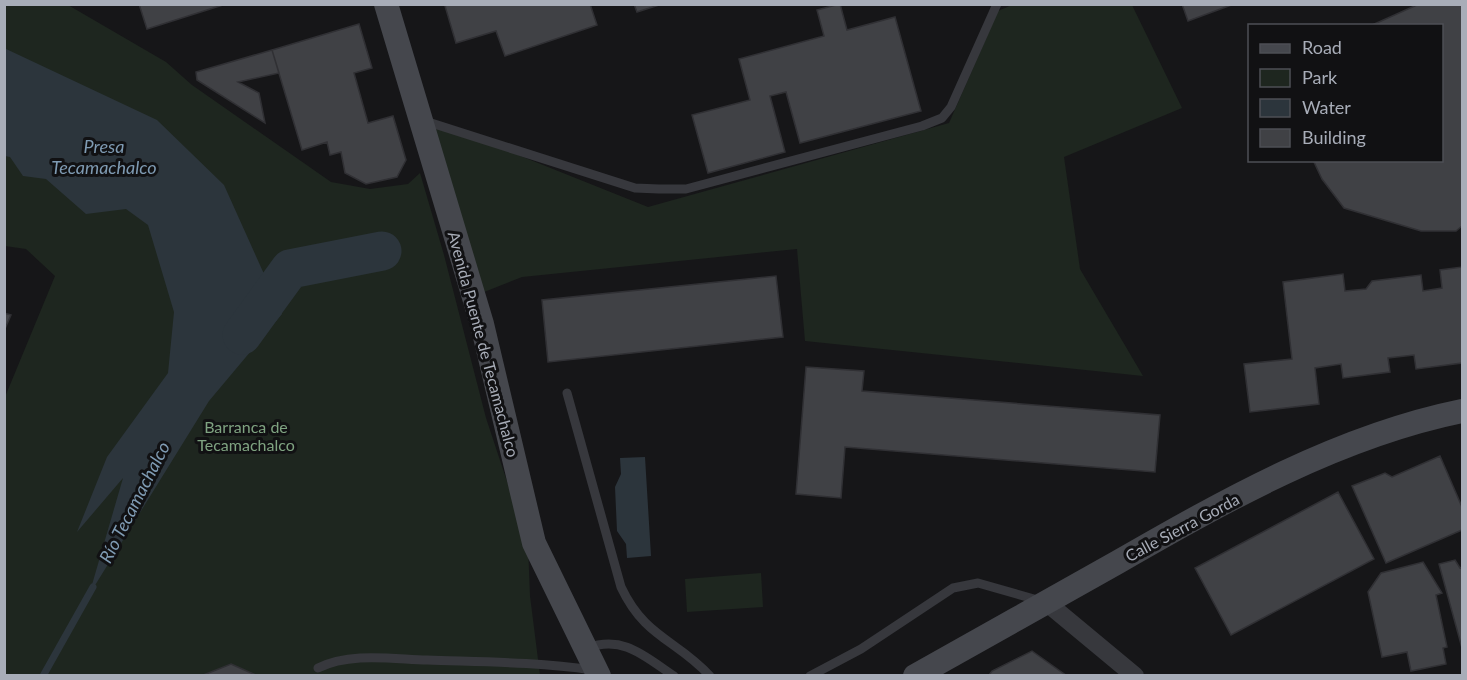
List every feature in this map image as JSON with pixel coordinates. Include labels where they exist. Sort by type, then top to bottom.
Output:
[{"type":"main road","name":"Avenida Puente de Tecamachalco","points":[[386,4],[484,330],[534,543],[593,665]]},
{"type":"main road","name":"Calle Sierra Gorda","points":[[915,675],[1183,525],[1290,470],[1427,418],[1462,411]]},
{"type":"street","points":[[1046,602],[1135,675]]},
{"type":"lane","points":[[420,120],[635,188],[686,189],[922,126],[942,118],[957,96],[997,4]]},
{"type":"lane","points":[[567,393],[627,601],[647,627],[710,675]]},
{"type":"lane","points":[[810,675],[861,649],[953,588],[978,583],[1046,602]]},
{"type":"lane","points":[[318,668],[336,661],[368,659],[593,665],[608,643],[627,646],[674,675]]},
{"type":"green space","name":"Barranca de Tecamachalco","points":[[5,5],[68,5],[166,62],[192,85],[331,182],[370,189],[408,184],[420,173],[444,255],[486,418],[528,545],[530,596],[540,675],[257,676],[232,672],[224,676],[5,675],[5,397],[55,276],[26,249],[5,246]]},
{"type":"green space","points":[[1012,5],[1132,5],[1182,108],[1064,157],[1080,269],[1143,376],[805,341],[797,249],[522,277],[469,298],[416,114],[648,207],[949,123],[998,11]]},
{"type":"green space","points":[[761,573],[763,607],[687,612],[685,579]]},
{"type":"water","name":"Presa Tecamachalco","points":[[4,48],[157,120],[224,185],[282,314],[209,401],[89,595],[123,478],[77,532],[107,457],[168,373],[174,312],[148,225],[126,209],[86,214],[46,179],[23,176],[10,157],[5,156]]},
{"type":"water","points":[[645,457],[651,556],[627,558],[626,544],[617,531],[615,487],[621,474],[620,458]]},
{"type":"building","points":[[139,4],[226,4],[147,29]]},
{"type":"building","points":[[449,4],[590,4],[597,25],[505,56],[496,31],[456,43],[445,6]]},
{"type":"building","points":[[634,4],[662,4],[637,12]]},
{"type":"building","points":[[840,4],[847,30],[895,17],[921,111],[800,143],[786,92],[770,96],[785,152],[708,173],[692,115],[750,100],[739,59],[824,36],[817,10]]},
{"type":"building","points":[[1182,4],[1234,4],[1188,21]]},
{"type":"building","points":[[1419,4],[1462,4],[1462,226],[1456,231],[1421,231],[1344,208],[1322,179],[1314,162],[1443,162],[1443,24],[1374,24]]},
{"type":"building","points":[[359,24],[372,68],[354,73],[368,123],[393,116],[406,160],[397,177],[366,184],[345,173],[341,152],[330,155],[327,142],[302,150],[272,50]]},
{"type":"building","points":[[272,50],[279,73],[238,82],[259,93],[265,123],[197,80],[196,72]]},
{"type":"building","points":[[1462,267],[1462,363],[1416,369],[1414,355],[1388,358],[1390,372],[1343,378],[1341,364],[1315,368],[1319,404],[1250,412],[1244,364],[1292,359],[1283,282],[1343,274],[1345,291],[1366,289],[1372,281],[1421,275],[1423,291],[1442,288],[1440,270]]},
{"type":"building","points":[[776,276],[783,337],[548,362],[542,300]]},
{"type":"building","points":[[4,313],[11,315],[4,331]]},
{"type":"building","points":[[806,367],[864,371],[862,391],[1160,415],[1155,472],[845,447],[841,498],[796,494]]},
{"type":"building","points":[[1440,456],[1462,507],[1462,530],[1386,563],[1352,486],[1385,473],[1392,477]]},
{"type":"building","points":[[1338,492],[1374,559],[1231,635],[1195,568]]},
{"type":"building","points":[[1455,560],[1460,568],[1462,567],[1462,648],[1439,564]]},
{"type":"building","points":[[1423,562],[1442,593],[1436,595],[1447,647],[1443,648],[1446,664],[1411,671],[1407,652],[1382,657],[1368,592],[1381,573]]},
{"type":"building","points":[[1032,651],[1067,676],[989,675],[992,671]]},
{"type":"building","points":[[231,664],[258,676],[201,676]]},
{"type":"waterway","name":"Río Tecamachalco","points":[[242,335],[290,269],[382,251]]},
{"type":"waterway","name":"Río Tecamachalco","points":[[43,676],[93,587]]}]
